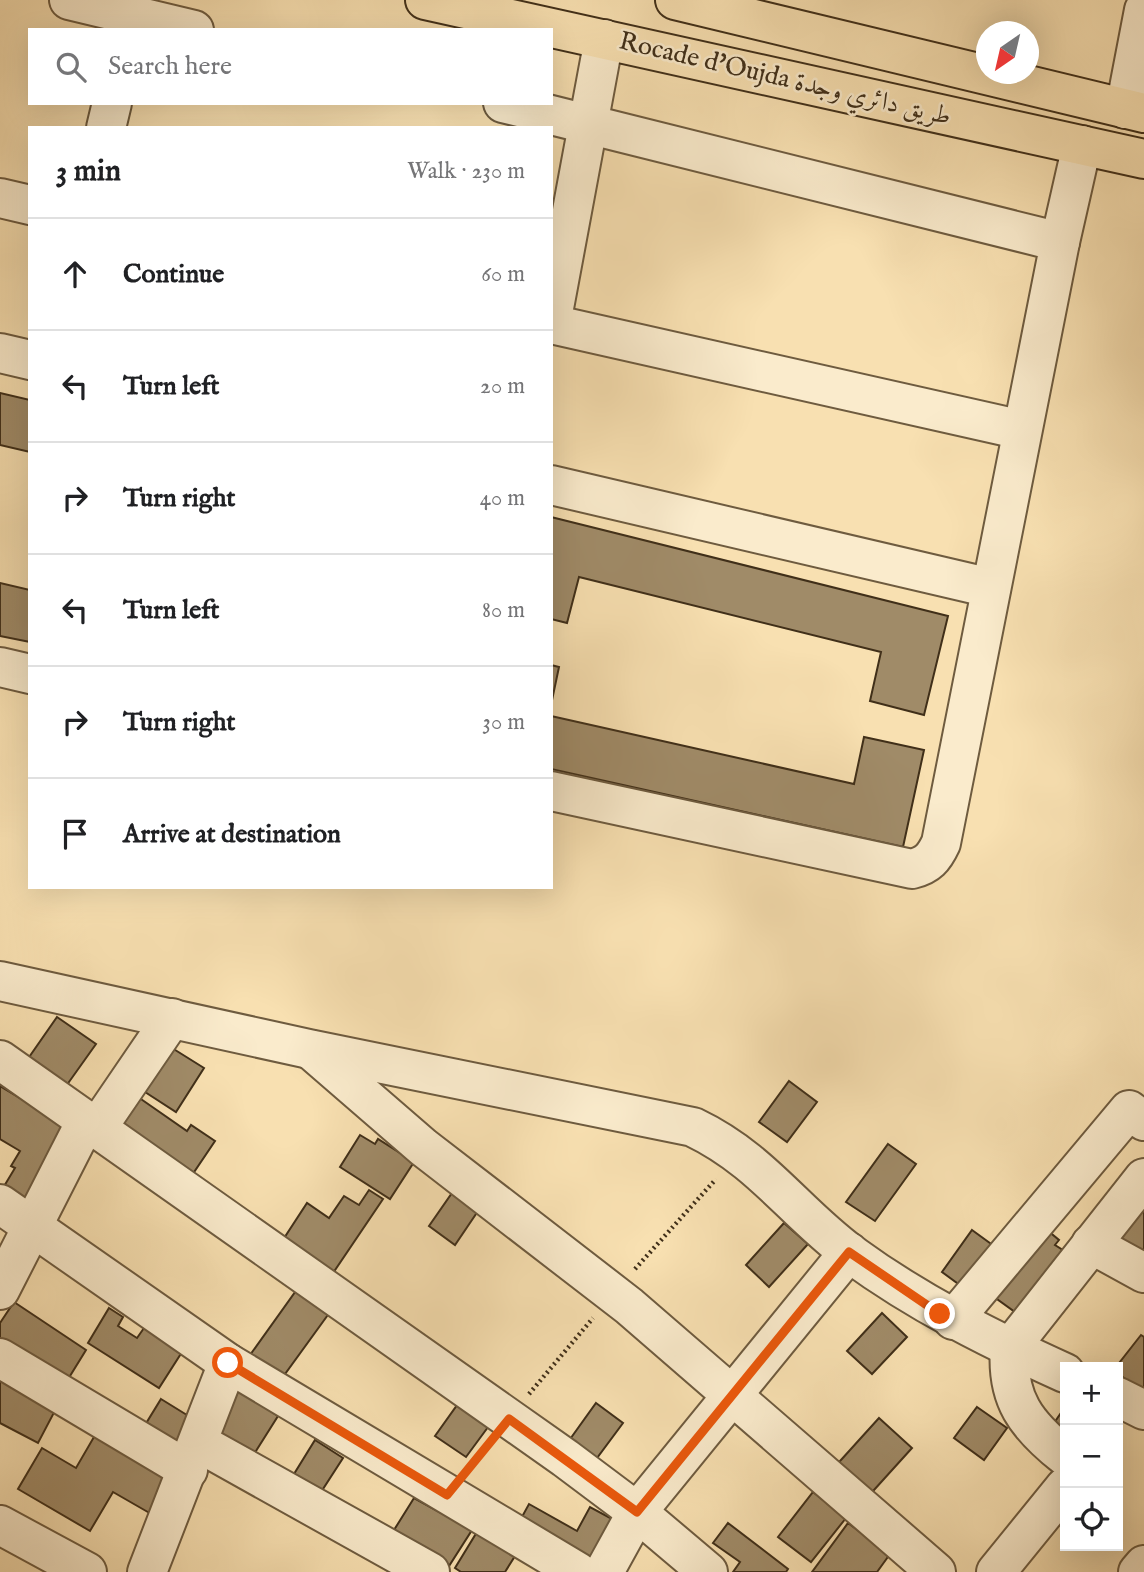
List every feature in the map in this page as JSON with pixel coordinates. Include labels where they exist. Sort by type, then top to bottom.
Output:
[{"type":"highway","name":"Rocade d'Oujda طريق دائري وجدة","points":[[425,0],[1144,159]]},
{"type":"highway","name":"Rocade d'Oujda طريق دائري وجدة","points":[[675,0],[1136,92]]},
{"type":"street","points":[[69,0],[186,28]]},
{"type":"street","points":[[1136,92],[1144,10]]},
{"type":"street","points":[[553,313],[604,39]]},
{"type":"street","points":[[106,126],[112,105]]},
{"type":"street","points":[[511,105],[1060,242]]},
{"type":"street","points":[[553,791],[912,869],[924,866],[942,843],[1022,430],[1082,145]]},
{"type":"street","points":[[0,198],[28,205]]},
{"type":"street","points":[[553,324],[1022,430]]},
{"type":"street","points":[[0,353],[28,360]]},
{"type":"street","points":[[553,485],[991,588]]},
{"type":"street","points":[[0,667],[28,674]]},
{"type":"street","points":[[0,981],[309,1049],[693,1127],[740,1153],[849,1252],[953,1320],[1060,1371]]},
{"type":"street","points":[[1,1283],[15,1214],[92,1125],[172,1018]]},
{"type":"street","points":[[309,1049],[423,1147],[614,1293],[733,1392],[936,1572]]},
{"type":"street","points":[[0,1060],[509,1419],[637,1512],[708,1572]]},
{"type":"street","points":[[953,1320],[1129,1110],[1144,1121]]},
{"type":"street","points":[[1060,1450],[1038,1430],[1012,1395],[1008,1375],[1010,1348],[1144,1178]]},
{"type":"street","points":[[15,1214],[228,1363],[578,1572]]},
{"type":"street","points":[[1091,1244],[1144,1273]]},
{"type":"street","points":[[604,1572],[637,1512],[849,1252]]},
{"type":"street","points":[[0,1358],[429,1572]]},
{"type":"street","points":[[147,1572],[228,1363]]},
{"type":"street","points":[[996,1572],[1064,1488]]},
{"type":"street","points":[[0,1525],[87,1572]]},
{"type":"street","points":[[1138,1572],[1144,1565]]},
{"type":"path","points":[[447,1495],[614,1293],[740,1153]]},
{"type":"building","points":[[0,393],[28,400],[28,452],[0,445]]},
{"type":"building","points":[[553,517],[948,616],[924,715],[870,701],[881,652],[579,577],[567,623],[553,620]]},
{"type":"building","points":[[0,583],[28,590],[28,642],[0,636]]},
{"type":"building","points":[[553,666],[559,667],[553,696]]},
{"type":"building","points":[[553,716],[854,784],[864,737],[924,750],[903,847],[553,769]]},
{"type":"building","points":[[57,1017],[96,1044],[64,1089],[25,1063]]},
{"type":"building","points":[[172,1048],[204,1068],[176,1112],[145,1092]]},
{"type":"building","points":[[789,1081],[817,1102],[787,1142],[759,1122]]},
{"type":"building","points":[[0,1086],[75,1131],[28,1210],[0,1193],[15,1168],[11,1166],[20,1151],[0,1139]]},
{"type":"building","points":[[138,1097],[187,1131],[191,1125],[215,1141],[188,1181],[115,1129]]},
{"type":"building","points":[[360,1135],[375,1144],[378,1139],[414,1162],[390,1199],[340,1167]]},
{"type":"building","points":[[888,1144],[916,1164],[875,1221],[846,1202]]},
{"type":"building","points":[[369,1190],[383,1199],[327,1282],[277,1249],[307,1203],[329,1218],[344,1196],[359,1205]]},
{"type":"building","points":[[452,1193],[478,1211],[455,1245],[429,1226]]},
{"type":"building","points":[[1144,1209],[1144,1259],[1110,1238]]},
{"type":"building","points":[[784,1223],[808,1244],[769,1287],[746,1265]]},
{"type":"building","points":[[1041,1225],[1059,1240],[1055,1245],[1066,1252],[1019,1315],[990,1294]]},
{"type":"building","points":[[972,1230],[998,1249],[968,1291],[942,1272]]},
{"type":"building","points":[[298,1288],[330,1312],[277,1385],[245,1362]]},
{"type":"building","points":[[14,1302],[86,1350],[65,1384],[0,1342],[0,1323]]},
{"type":"building","points":[[109,1308],[123,1317],[118,1326],[137,1338],[144,1328],[182,1352],[159,1388],[88,1343]]},
{"type":"building","points":[[882,1313],[907,1337],[872,1374],[847,1351]]},
{"type":"building","points":[[1141,1335],[1144,1337],[1144,1391],[1123,1377],[1123,1362],[1120,1362]]},
{"type":"building","points":[[0,1371],[59,1403],[38,1443],[0,1423]]},
{"type":"building","points":[[238,1390],[278,1416],[251,1459],[210,1433]]},
{"type":"building","points":[[161,1399],[195,1420],[177,1451],[142,1430]]},
{"type":"building","points":[[460,1401],[491,1423],[466,1457],[435,1436]]},
{"type":"building","points":[[596,1403],[623,1423],[594,1462],[568,1442]]},
{"type":"building","points":[[977,1407],[1007,1428],[984,1460],[954,1438]]},
{"type":"building","points":[[1060,1414],[1060,1432],[1052,1426]]},
{"type":"building","points":[[879,1418],[912,1448],[864,1501],[831,1471]]},
{"type":"building","points":[[98,1430],[176,1475],[153,1515],[113,1492],[90,1531],[18,1489],[42,1448],[76,1468]]},
{"type":"building","points":[[315,1440],[343,1458],[321,1492],[294,1474]]},
{"type":"building","points":[[813,1492],[846,1518],[811,1562],[778,1537]]},
{"type":"building","points":[[414,1498],[472,1530],[449,1566],[394,1530]]},
{"type":"building","points":[[529,1504],[577,1531],[590,1507],[614,1520],[588,1566],[517,1526]]},
{"type":"building","points":[[728,1523],[788,1569],[786,1572],[733,1572],[740,1562],[713,1543]]},
{"type":"building","points":[[848,1523],[890,1554],[877,1572],[812,1572]]},
{"type":"building","points":[[477,1532],[515,1556],[505,1572],[461,1572],[455,1568]]},
{"type":"route","points":[[228,1363],[447,1495],[509,1419],[637,1512],[849,1252],[940,1314]]}]
